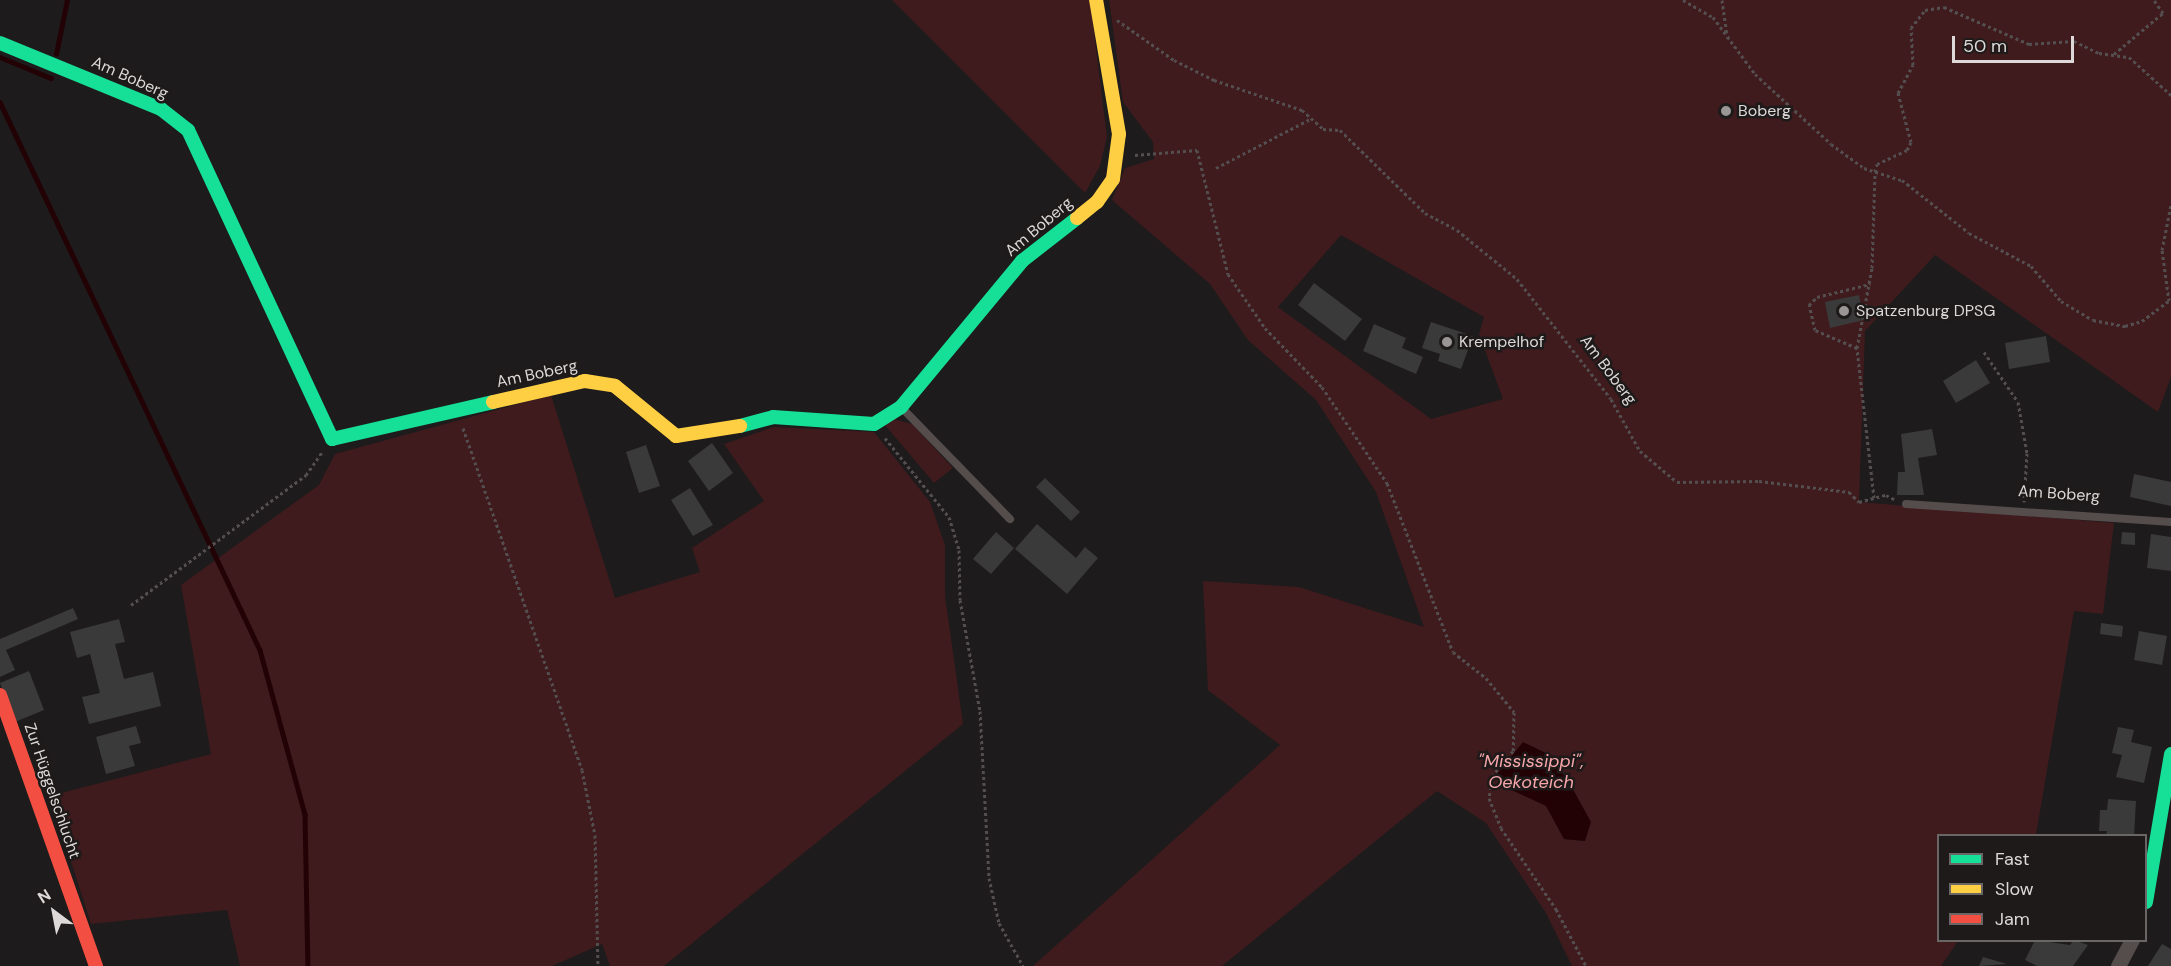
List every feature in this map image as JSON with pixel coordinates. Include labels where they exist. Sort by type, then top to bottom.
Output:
[{"type":"street","name":"Am Boberg","points":[[0,43],[161,109],[188,130],[332,439],[585,381],[615,386],[676,436],[711,434],[773,417],[874,424],[902,407],[1022,261],[1097,202],[1113,179],[1118,156],[1119,134],[1096,5]]},
{"type":"street","name":"Zur Hüggelschlucht","points":[[0,696],[96,966]]},
{"type":"street","points":[[2147,892],[2168,792],[2171,754]]},
{"type":"street","points":[[2118,966],[2131,942]]},
{"type":"lane","points":[[902,407],[1010,519]]},
{"type":"lane","name":"Am Boberg","points":[[1906,504],[2024,510],[2171,522]]},
{"type":"path","points":[[1683,0],[1713,17],[1755,74],[1801,119],[1875,172],[1902,180],[1969,233],[2031,266],[2061,301],[2093,320],[2125,326],[2142,321],[2169,301],[2162,250],[2171,205]]},
{"type":"path","points":[[1722,0],[1727,34]]},
{"type":"path","points":[[2114,54],[2163,12],[2154,0]]},
{"type":"path","name":"Am Boberg","points":[[1096,5],[1131,26],[1174,60],[1204,75],[1302,110],[1323,129],[1340,130],[1425,213],[1457,230],[1517,279],[1611,399],[1640,451],[1677,482],[1759,481],[1849,492],[1859,502],[1886,495],[1906,504]]},
{"type":"path","points":[[1874,499],[1857,348],[1870,284],[1877,164],[1907,150],[1911,142],[1898,93],[1913,65],[1911,28],[1925,10],[1944,7],[2029,44],[2074,41],[2099,53],[2114,54],[2137,62],[2171,95]]},
{"type":"path","points":[[1216,168],[1311,118]]},
{"type":"path","points":[[1118,156],[1197,150],[1228,274],[1265,328],[1322,387],[1363,444],[1387,483],[1453,652],[1486,678],[1514,712],[1513,751],[1493,775],[1489,798],[1501,828],[1556,909],[1586,966]]},
{"type":"path","points":[[1857,348],[1815,330],[1809,305],[1817,297],[1870,284]]},
{"type":"path","points":[[1984,352],[2018,402],[2027,453],[2024,510]]},
{"type":"path","points":[[457,412],[582,770],[595,835],[598,966]]},
{"type":"path","points":[[874,424],[949,517],[959,550],[960,600],[980,711],[989,878],[999,923],[1023,966]]},
{"type":"path","points":[[131,605],[306,475],[332,439]]},
{"type":"shaded area","points":[[892,0],[1090,0],[1107,137],[1100,166],[1085,193]]},
{"type":"shaded area","points":[[1109,0],[2171,0],[2171,377],[2158,412],[1935,255],[1865,331],[1859,502],[2114,523],[2103,614],[2074,611],[2036,834],[1937,834],[1937,942],[1957,942],[1941,966],[1572,966],[1546,913],[1486,823],[1437,791],[1222,966],[1033,966],[1280,745],[1208,690],[1203,581],[1299,587],[1424,627],[1376,492],[1316,400],[1248,340],[1210,284],[1112,200],[1125,168],[1154,159],[1153,142],[1123,102]],"holes":[[[1341,235],[1484,317],[1479,334],[1503,399],[1431,419],[1278,307]],[[1546,806],[1585,841],[1564,839]]]},
{"type":"shaded area","points":[[551,395],[615,598],[700,572],[692,548],[764,501],[724,444],[774,427],[874,432],[930,502],[945,545],[945,596],[963,724],[664,966],[610,966],[602,944],[552,966],[240,966],[227,910],[91,924],[50,796],[211,754],[181,585],[319,485],[335,454]]},
{"type":"shaded area","points":[[894,419],[912,424],[953,468],[934,483],[884,424]]},
{"type":"water","name":"\"Mississippi\", Oekoteich","points":[[1523,742],[1548,754],[1569,782],[1591,822],[1585,841],[1564,839],[1546,806],[1507,788],[1495,776]]},
{"type":"building","points":[[1314,283],[1362,319],[1345,341],[1298,305]]},
{"type":"building","name":"Spatzenburg DPSG","points":[[1859,295],[1864,320],[1830,328],[1825,302]]},
{"type":"building","name":"Krempelhof","points":[[1431,322],[1473,336],[1461,369],[1438,361],[1440,354],[1422,348]]},
{"type":"building","points":[[1374,324],[1406,338],[1402,348],[1423,357],[1416,374],[1363,351]]},
{"type":"building","points":[[2046,336],[2050,362],[2009,369],[2005,343]]},
{"type":"building","points":[[1976,360],[1990,383],[1956,403],[1943,381]]},
{"type":"building","points":[[1932,429],[1937,455],[1918,458],[1924,495],[1897,495],[1898,472],[1905,472],[1901,434]]},
{"type":"building","points":[[712,443],[733,473],[709,491],[688,461]]},
{"type":"building","points":[[646,445],[660,486],[639,493],[626,452]]},
{"type":"building","points":[[2134,474],[2171,482],[2171,506],[2130,497]]},
{"type":"building","points":[[1045,478],[1080,512],[1071,521],[1036,487]]},
{"type":"building","points":[[690,488],[713,525],[693,536],[671,500]]},
{"type":"building","points":[[1037,524],[1076,558],[1085,547],[1098,558],[1067,594],[1015,549]]},
{"type":"building","points":[[996,532],[1014,548],[991,574],[973,559]]},
{"type":"building","points":[[2122,532],[2135,533],[2135,545],[2121,544]]},
{"type":"building","points":[[2151,534],[2171,537],[2171,571],[2147,568]]},
{"type":"building","points":[[73,608],[78,619],[6,650],[15,670],[0,677],[0,639]]},
{"type":"building","points":[[119,619],[125,642],[115,644],[124,679],[153,672],[161,706],[89,724],[82,697],[100,693],[90,654],[77,658],[70,632]]},
{"type":"building","points":[[2101,623],[2123,626],[2122,637],[2100,634]]},
{"type":"building","points":[[2139,631],[2167,636],[2162,665],[2134,660]]},
{"type":"building","points":[[29,671],[44,710],[15,722],[0,683]]},
{"type":"building","points":[[136,726],[141,743],[129,746],[135,766],[106,774],[96,737]]},
{"type":"building","points":[[2118,727],[2134,730],[2131,742],[2152,747],[2144,783],[2116,777],[2122,755],[2112,753]]},
{"type":"building","points":[[2108,799],[2136,801],[2134,834],[2106,834],[2107,831],[2099,831],[2100,810],[2107,810]]},
{"type":"building","points":[[2034,942],[2070,945],[2072,942],[2080,942],[2088,945],[2073,966],[2037,966],[2025,960]]},
{"type":"building","points":[[2162,944],[2171,949],[2171,966],[2148,966]]},
{"type":"building","points":[[1983,957],[2007,964],[1979,966]]},
{"type":"waterway","points":[[56,54],[67,0]]},
{"type":"waterway","points":[[0,57],[51,78]]},
{"type":"waterway","points":[[0,102],[260,650],[305,814],[308,966]]},
{"type":"traffic: fast","points":[[0,43],[161,109],[188,130],[332,439],[493,402]]},
{"type":"traffic: fast","points":[[740,426],[773,417],[874,424],[901,407],[1022,261],[1077,218]]},
{"type":"traffic: fast","points":[[2147,896],[2171,754]]},
{"type":"traffic: slow","points":[[1077,218],[1097,202],[1113,179],[1119,134],[1096,0]]},
{"type":"traffic: slow","points":[[493,402],[585,381],[615,386],[676,436],[740,426]]},
{"type":"traffic: jam","points":[[0,695],[96,966]]},
{"type":"place","name":"Boberg","points":[[1726,111]]},
{"type":"place","name":"Spatzenburg DPSG","points":[[1844,311]]},
{"type":"place","name":"Krempelhof","points":[[1447,342]]}]
